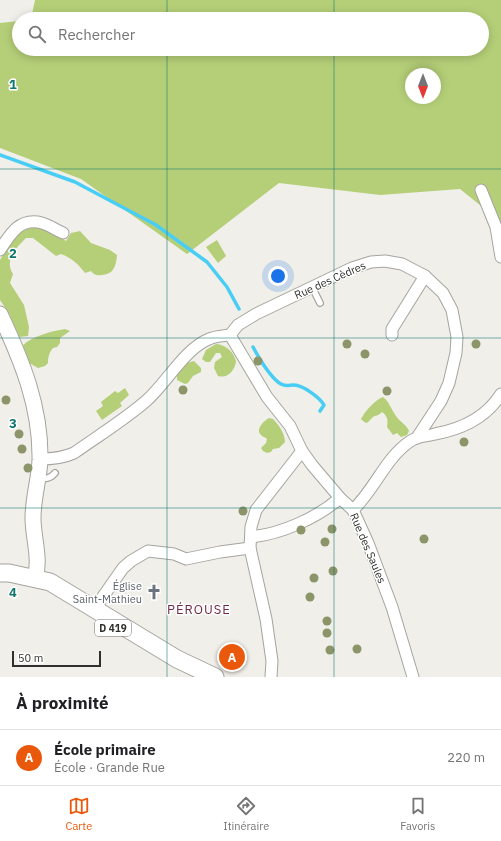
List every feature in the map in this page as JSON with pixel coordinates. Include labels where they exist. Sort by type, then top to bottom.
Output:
[{"type":"main road","name":"D 419","points":[[0,573],[35,578],[41,584],[191,677]]},
{"type":"main road","points":[[35,578],[50,582],[177,659],[215,677]]},
{"type":"street","points":[[481,190],[496,227],[501,257]]},
{"type":"street","points":[[0,250],[8,237],[16,229],[23,224],[30,222],[42,223],[63,233]]},
{"type":"street","name":"Rue des Cèdres","points":[[230,335],[238,325],[252,316],[352,268],[371,262],[385,261],[402,264],[425,276],[444,293],[455,324],[457,338],[456,353],[449,383],[441,401],[418,436]]},
{"type":"street","points":[[392,334],[392,329],[425,276]]},
{"type":"street","points":[[0,314],[18,355],[33,397],[39,436],[40,459],[33,520],[37,557],[37,571],[35,578]]},
{"type":"street","points":[[40,459],[66,457],[116,425],[148,400],[198,344],[210,338],[230,335]]},
{"type":"street","name":"Rue des Saules","points":[[230,335],[267,397],[290,426],[302,451],[340,498],[354,510],[379,572],[404,644],[413,677]]},
{"type":"street","points":[[354,510],[364,500],[386,465],[409,442],[418,436],[460,428],[475,420],[493,406],[501,394]]},
{"type":"street","points":[[271,677],[272,661],[266,619],[250,543],[252,521],[256,510],[302,451]]},
{"type":"street","points":[[95,608],[123,568],[131,561],[148,551],[174,554],[186,559],[220,552],[250,543],[264,535],[289,527],[307,519],[329,507],[340,498]]},
{"type":"lane","points":[[312,287],[320,304]]},
{"type":"lane","points":[[38,478],[45,479],[51,477],[55,473]]},
{"type":"green space","points":[[35,0],[501,0],[501,222],[460,189],[380,195],[279,183],[187,254],[81,179],[0,148],[0,23],[12,22],[12,56],[489,56],[489,12],[32,12]]},
{"type":"green space","points":[[34,227],[51,231],[66,241],[71,233],[80,231],[91,243],[110,250],[117,255],[117,259],[114,269],[109,273],[99,275],[94,274],[91,271],[85,273],[72,259],[61,254],[56,256],[33,238],[26,238],[12,254],[10,264],[13,274],[10,283],[24,305],[29,327],[28,336],[19,337],[17,331],[12,325],[10,315],[0,300],[0,260],[16,233]]},
{"type":"green space","points":[[217,240],[226,256],[218,263],[206,247]]},
{"type":"green space","points":[[65,329],[70,331],[60,338],[60,343],[57,347],[53,348],[49,355],[48,363],[45,366],[38,368],[29,363],[23,345],[37,337]]},
{"type":"green space","points":[[216,344],[229,349],[236,361],[233,370],[228,375],[222,377],[218,376],[214,368],[215,362],[222,357],[220,353],[216,353],[210,362],[206,362],[202,359],[206,350]]},
{"type":"green space","points":[[194,361],[201,368],[201,372],[193,376],[188,383],[185,384],[177,380],[177,375],[187,363]]},
{"type":"green space","points":[[125,388],[129,395],[120,403],[122,406],[102,420],[96,411],[103,406],[101,402],[115,391],[118,393]]},
{"type":"green space","points":[[383,397],[408,429],[409,431],[407,435],[401,437],[397,433],[393,435],[387,427],[387,419],[382,412],[366,423],[361,419],[370,406]]},
{"type":"green space","points":[[269,418],[273,419],[283,433],[285,442],[279,448],[273,449],[271,452],[267,453],[261,448],[266,443],[267,439],[259,433],[259,430],[263,423]]},
{"type":"waterway","points":[[0,155],[75,182],[156,225],[207,262],[227,287],[239,309]]},
{"type":"waterway","points":[[253,347],[258,357],[277,381],[288,386],[294,385],[302,387],[311,392],[324,405],[320,411]]},
{"type":"place","name":"Église Saint-Mathieu","points":[[154,592]]},
{"type":"place","name":"École primaire","points":[[232,657]]},
{"type":"district","name":"PÉROUSE","points":[[199,609]]}]
